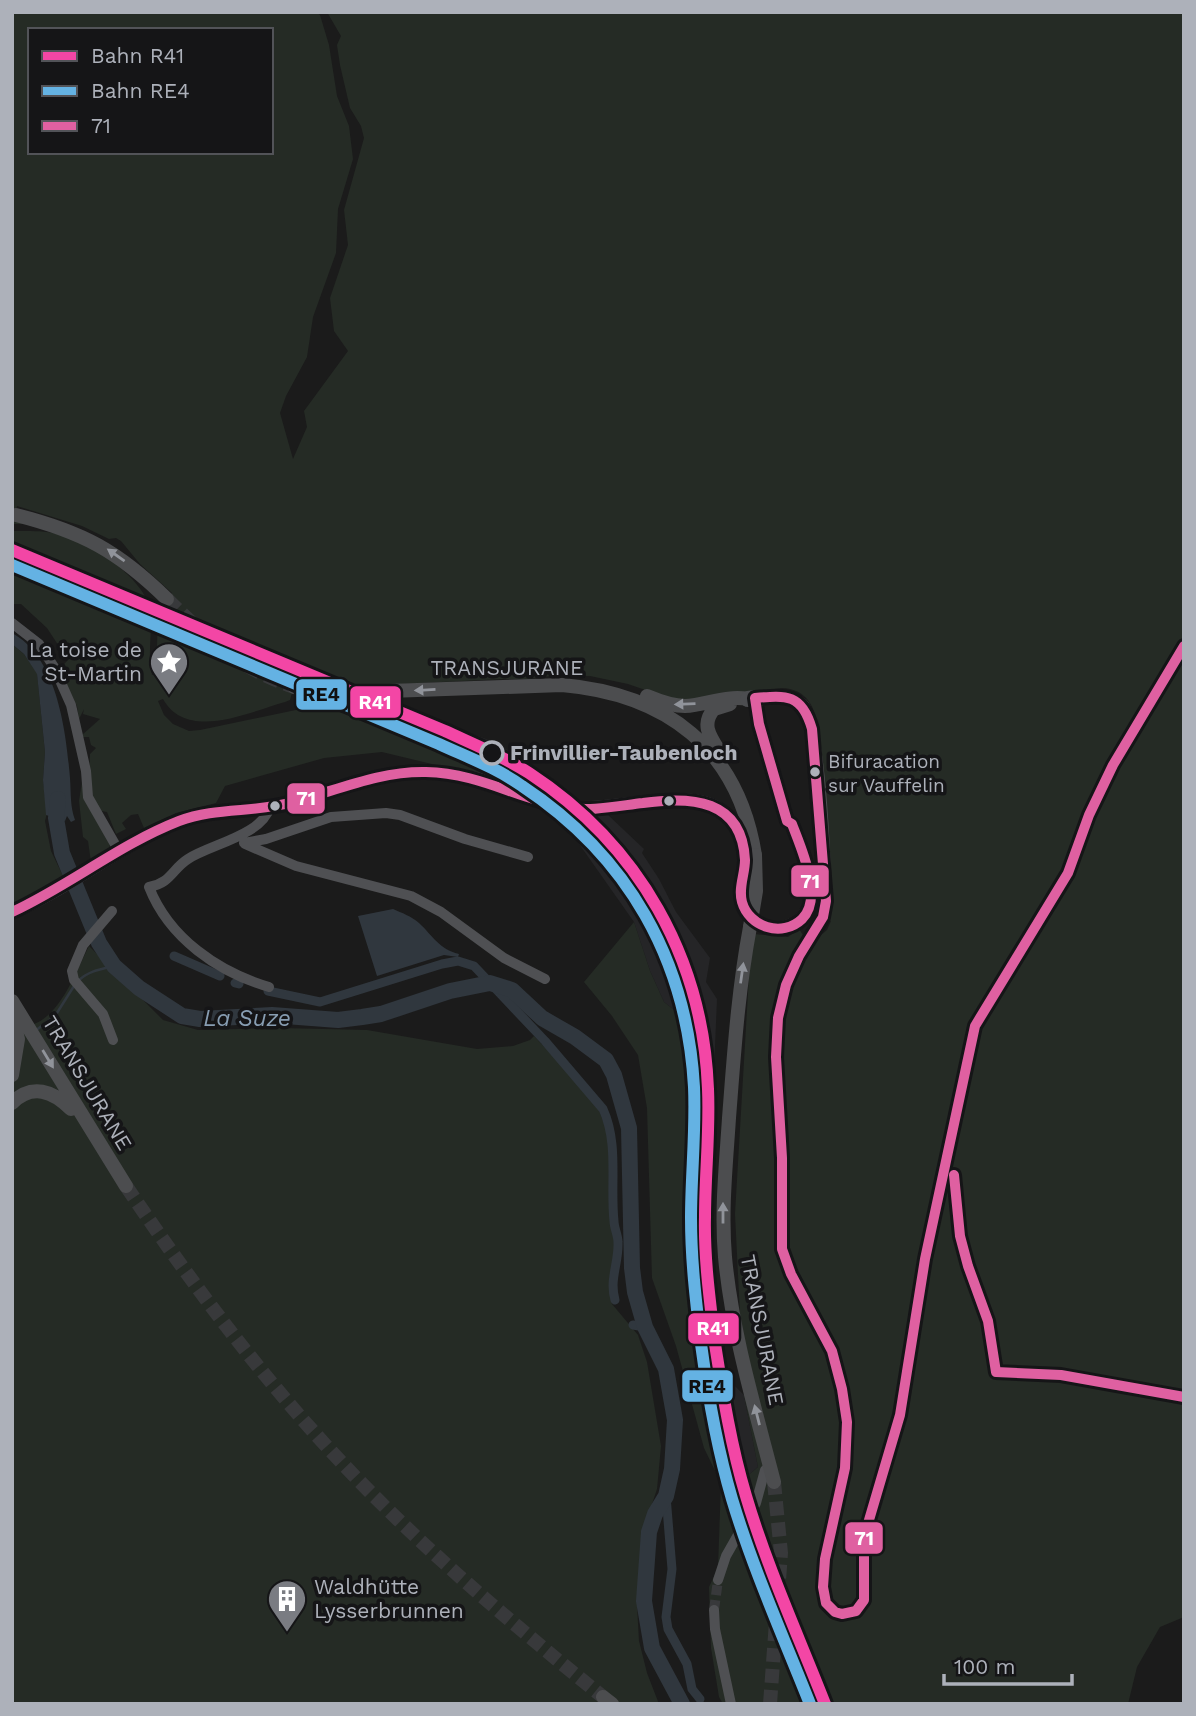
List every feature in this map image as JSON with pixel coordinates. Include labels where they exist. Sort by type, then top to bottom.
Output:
[{"type":"main road","points":[[16,515],[81,534],[100,544],[141,573],[167,599]]},
{"type":"main road","name":"TRANSJURANE","points":[[294,687],[332,692],[542,685],[598,689],[639,701],[700,732],[726,762],[729,778],[746,813],[755,855],[756,922],[739,989],[725,1163],[723,1233],[737,1335],[769,1476]]},
{"type":"main road","points":[[598,689],[625,688],[677,706],[721,699],[751,699]]},
{"type":"main road","points":[[700,732],[714,709],[751,699]]},
{"type":"main road","points":[[751,699],[787,821]]},
{"type":"main road","points":[[12,912],[47,896],[168,825],[192,816],[223,809],[270,807],[297,802],[368,778],[391,773],[426,772],[478,780],[566,807],[594,808],[684,800],[706,803],[719,809],[735,823],[744,844],[744,883],[756,922]]},
{"type":"main road","name":"TRANSJURANE","points":[[12,1001],[126,1186]]},
{"type":"main road","points":[[12,1016],[19,1039],[12,1075]]},
{"type":"main road","points":[[12,1103],[31,1092],[48,1092],[60,1098],[86,1123]]},
{"type":"street","points":[[12,623],[38,644],[54,667],[64,689],[71,705],[89,797],[116,855]]},
{"type":"street","points":[[751,699],[788,696],[804,706],[812,729],[826,910],[799,956],[786,985],[776,1032],[783,1181],[781,1238],[785,1260],[828,1342],[842,1389],[847,1422],[845,1468],[825,1559],[823,1587],[824,1597],[830,1608],[842,1614],[849,1614],[856,1611],[864,1600],[863,1550],[867,1524],[900,1415],[928,1247],[975,1026],[1068,873],[1089,816],[1113,765],[1184,646]]},
{"type":"street","points":[[269,987],[241,978],[197,950],[164,918],[149,887],[167,881],[188,859],[229,841],[260,821],[267,815],[270,807]]},
{"type":"street","points":[[245,844],[331,817],[386,813],[528,857]]},
{"type":"street","points":[[229,841],[245,844],[296,866],[411,896],[441,912],[504,958],[545,979]]},
{"type":"street","points":[[112,911],[88,938],[74,962],[72,971],[74,980],[103,1014],[113,1040]]},
{"type":"street","points":[[718,1580],[726,1556],[769,1476]]},
{"type":"street","points":[[714,1611],[715,1629],[731,1704]]},
{"type":"shaded area","points":[[12,12],[316,12],[320,15],[329,45],[337,96],[349,126],[353,159],[338,209],[336,253],[313,317],[307,357],[280,413],[293,459],[307,427],[304,411],[348,351],[334,331],[330,298],[348,245],[344,210],[364,138],[361,126],[350,108],[340,65],[337,45],[341,36],[327,12],[1184,12],[1184,1617],[1160,1627],[1137,1667],[1128,1704],[723,1704],[719,1697],[711,1648],[709,1587],[718,1568],[721,1483],[704,1448],[676,1346],[652,1278],[647,1108],[638,1055],[612,1016],[584,982],[634,922],[650,971],[664,1002],[692,1024],[704,1092],[698,1203],[704,1330],[731,1495],[748,1493],[745,1478],[758,1467],[744,1395],[735,1214],[750,959],[754,934],[788,937],[799,929],[803,935],[791,960],[827,930],[831,921],[828,919],[816,717],[804,696],[795,690],[782,688],[680,702],[628,684],[590,676],[559,675],[526,679],[340,687],[296,678],[290,700],[237,717],[203,721],[187,719],[174,712],[163,699],[158,701],[164,715],[173,724],[189,731],[353,698],[402,718],[527,779],[523,786],[382,752],[324,758],[225,786],[216,803],[176,813],[144,828],[138,814],[131,815],[122,823],[126,829],[116,834],[107,812],[96,810],[91,789],[90,754],[96,748],[91,745],[89,737],[82,735],[100,719],[83,714],[84,709],[79,719],[77,706],[59,669],[68,660],[47,628],[21,604],[12,604],[12,554],[131,604],[134,598],[12,547],[12,531],[49,532],[73,539],[101,554],[127,574],[146,598],[150,610],[152,675],[159,673],[158,618],[167,609],[163,602],[172,593],[116,538],[109,539],[82,526],[17,506],[14,520],[24,524],[12,524]]},
{"type":"shaded area","points":[[12,547],[135,598],[131,605],[12,554]]},
{"type":"shaded area","points":[[12,633],[28,645],[40,660],[57,698],[75,820],[71,822],[67,816],[65,821],[46,815],[43,780],[45,752],[37,674],[24,654],[12,644]]},
{"type":"shaded area","points":[[12,644],[24,654],[37,673],[45,752],[45,821],[51,851],[64,878],[12,905]]},
{"type":"shaded area","points":[[395,706],[503,747],[553,781],[590,814],[607,814],[644,849],[642,853],[676,912],[710,958],[706,982],[717,999],[708,1215],[710,1268],[723,1366],[733,1384],[744,1395],[758,1467],[745,1478],[749,1493],[731,1496],[704,1330],[698,1203],[704,1092],[692,1024],[664,1002],[650,971],[634,922],[558,814],[560,799],[527,779],[391,713]]},
{"type":"shaded area","points":[[82,782],[84,799],[110,844],[109,850],[91,862],[88,841],[83,837],[79,801]]},
{"type":"shaded area","points":[[393,909],[416,921],[441,945],[459,954],[458,957],[444,955],[377,976],[358,916]]},
{"type":"shaded area","points":[[89,946],[163,1020],[198,1030],[367,1030],[477,1049],[513,1046],[534,1036],[595,1100],[609,1136],[613,1157],[618,1242],[609,1280],[612,1304],[638,1335],[647,1362],[661,1446],[657,1489],[648,1516],[642,1550],[637,1605],[639,1641],[659,1704],[12,1704],[12,1026],[27,1026],[40,1021],[51,1012],[61,1001]]},
{"type":"waterway","name":"La Suze","points":[[58,799],[56,818],[62,853],[99,943],[114,966],[139,988],[182,1016],[200,1019],[272,1015],[338,1020],[381,1014],[450,991],[490,983],[512,990],[542,1018],[575,1037],[606,1060],[614,1075],[629,1128],[632,1268],[635,1292],[645,1327],[666,1369],[675,1420],[672,1469],[666,1496],[655,1514],[649,1532],[644,1601],[652,1648],[682,1704]]},
{"type":"waterway","points":[[174,956],[220,976]]},
{"type":"waterway","name":"La Suze","points":[[268,991],[320,1002],[442,964],[458,961],[474,966],[545,1041],[603,1109],[611,1136],[614,1224],[618,1242],[613,1285],[615,1300]]},
{"type":"waterway","points":[[78,981],[90,973],[114,966]]},
{"type":"waterway","points":[[235,983],[239,984]]},
{"type":"waterway","points":[[35,1031],[55,1016],[74,986]]},
{"type":"waterway","points":[[633,1325],[645,1327]]},
{"type":"waterway","points":[[666,1496],[672,1569],[666,1617],[668,1629],[687,1664],[692,1689],[700,1699]]},
{"type":"tunnel","points":[[167,599],[225,651],[256,671],[294,687]]},
{"type":"tunnel","points":[[758,923],[770,928],[789,926],[802,918],[808,908],[810,880],[792,824],[787,821]]},
{"type":"tunnel","points":[[126,1186],[243,1348],[340,1461],[402,1524],[458,1575],[603,1697]]},
{"type":"tunnel","points":[[770,1704],[781,1553],[774,1482]]},
{"type":"tunnel","points":[[714,1610],[718,1580]]},
{"type":"rail line","name":"R41","points":[[12,550],[445,731],[498,756],[529,773],[568,802],[603,834],[633,870],[658,909],[678,950],[693,994],[703,1041],[708,1089],[706,1264],[715,1344],[736,1458],[763,1549],[825,1704]]},
{"type":"rail line","name":"RE4","points":[[12,565],[492,768],[560,814],[593,845],[621,879],[645,915],[664,954],[679,996],[689,1040],[694,1087],[691,1218],[693,1266],[704,1363],[722,1461],[749,1551],[810,1704]]},
{"type":"transit line","name":"71","points":[[12,912],[136,841],[179,821],[207,814],[279,805],[375,778],[426,772],[445,773],[480,781],[564,807],[604,808],[679,800],[711,806],[724,813],[735,824],[742,840],[745,860],[741,897],[746,911],[767,927],[785,928],[802,919],[808,910],[811,886],[792,824],[787,821],[759,724],[755,698],[784,697],[798,703],[808,717],[812,729],[826,901],[823,917],[799,956],[786,985],[778,1018],[776,1057],[782,1158],[782,1249],[791,1274],[832,1351],[842,1389],[847,1422],[845,1468],[825,1559],[823,1587],[826,1603],[835,1612],[842,1614],[856,1611],[864,1600],[864,1537],[900,1415],[925,1259],[975,1026],[1068,873],[1089,815],[1113,765],[1184,646]]},
{"type":"transit line","name":"71","points":[[954,1175],[960,1236],[988,1321],[996,1372],[1061,1375],[1184,1397]]},
{"type":"place","name":"La toise de St-Martin","points":[[169,696]]},
{"type":"place","name":"Frinvillier-Taubenloch","points":[[492,753]]},
{"type":"place","name":"Bifuracation sur Vauffelin","points":[[815,772]]},
{"type":"place","name":"Waldhütte Lysserbrunnen","points":[[287,1633]]}]
